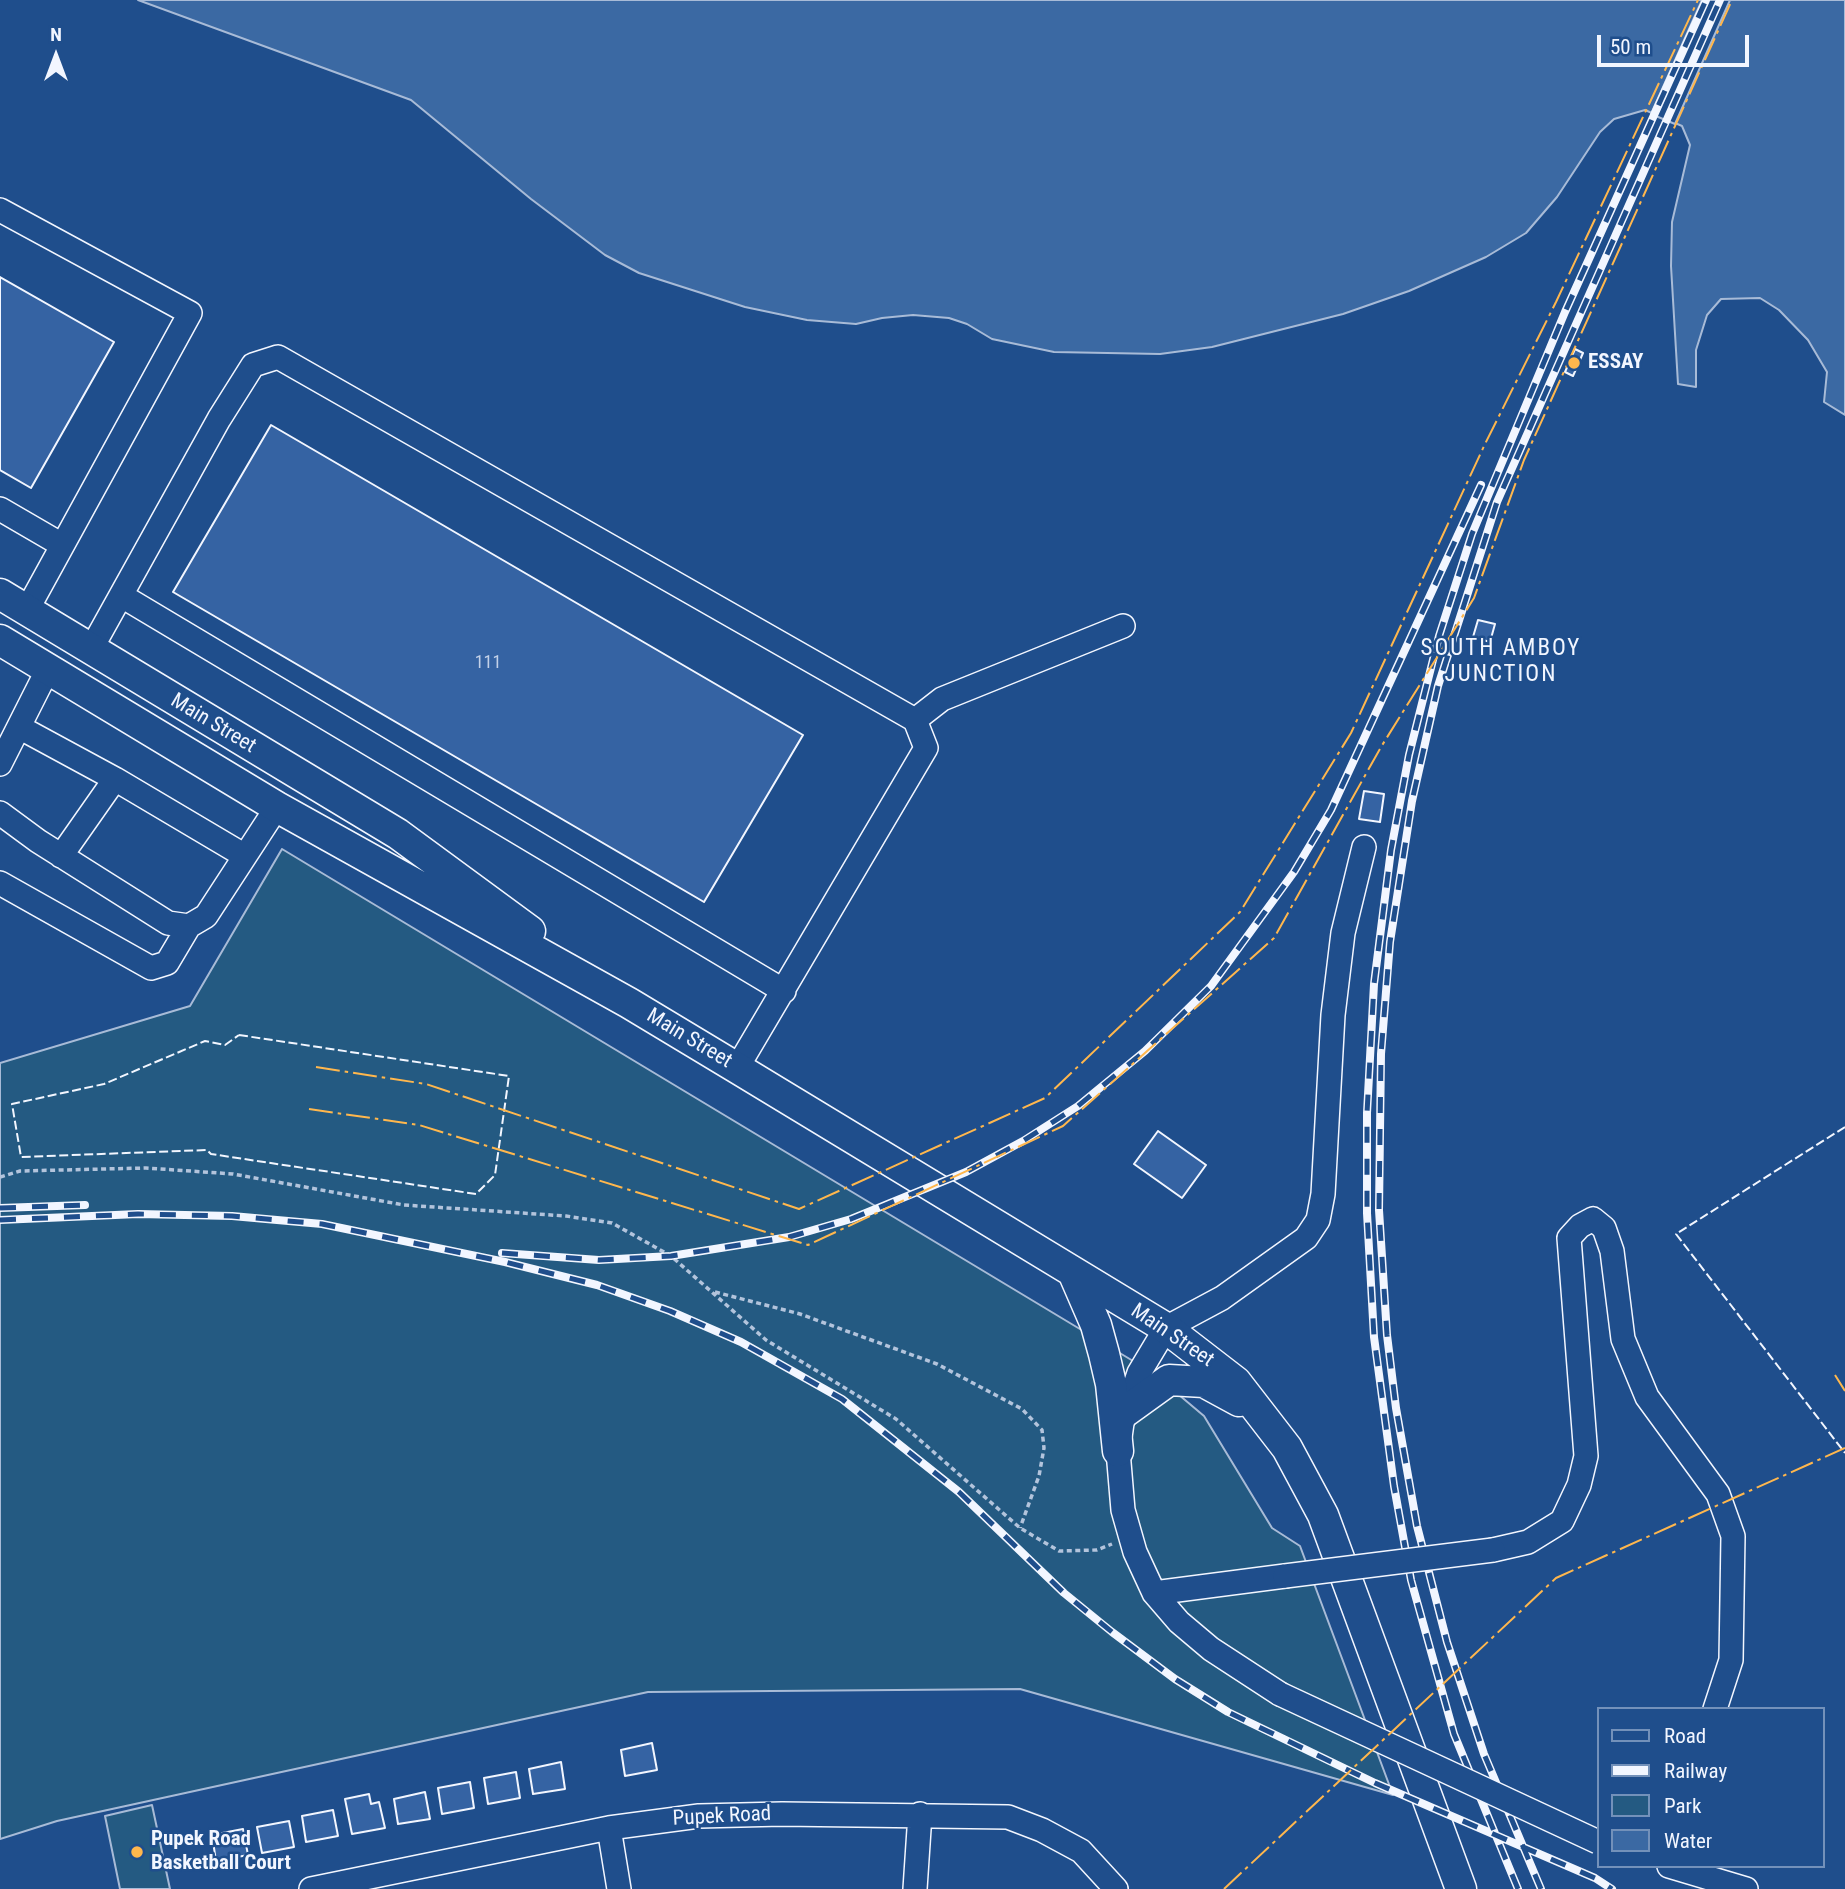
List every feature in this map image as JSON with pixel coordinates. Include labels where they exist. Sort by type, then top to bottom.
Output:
[{"type":"main road","name":"Main Street","points":[[0,594],[90,651],[398,834],[629,1003]]},
{"type":"main road","name":"Main Street","points":[[0,640],[277,807],[629,1003],[1166,1328],[1236,1382],[1268,1420],[1310,1486],[1324,1516],[1461,1889]]},
{"type":"main road","points":[[1073,1272],[1096,1325],[1104,1354],[1111,1384],[1118,1451]]},
{"type":"main road","points":[[1126,1411],[1169,1380],[1191,1380],[1221,1388],[1268,1420]]},
{"type":"street","points":[[0,210],[190,313],[27,610]]},
{"type":"street","points":[[90,651],[219,419],[253,365],[278,357],[915,720],[926,748],[737,1068]]},
{"type":"street","points":[[0,509],[62,545]]},
{"type":"street","points":[[122,596],[784,991]]},
{"type":"street","points":[[915,720],[942,699],[1123,626]]},
{"type":"street","points":[[0,764],[48,669]]},
{"type":"street","points":[[19,727],[115,779],[245,856]]},
{"type":"street","points":[[61,856],[115,779]]},
{"type":"street","points":[[0,883],[151,968],[167,963],[188,926],[206,916],[277,807]]},
{"type":"street","points":[[0,813],[61,856],[168,923],[188,926]]},
{"type":"street","points":[[1364,847],[1343,933],[1332,1015],[1323,1194],[1318,1220],[1306,1238],[1232,1291],[1166,1328],[1139,1373],[1126,1411],[1118,1451],[1118,1480],[1130,1537],[1154,1593],[1179,1622],[1212,1649],[1280,1694],[1596,1841]]},
{"type":"street","points":[[1154,1593],[1493,1550],[1528,1542],[1562,1521],[1579,1485],[1586,1457],[1569,1238],[1580,1226],[1592,1219],[1604,1228],[1612,1251],[1623,1339],[1647,1397],[1718,1494],[1733,1536],[1731,1660],[1716,1707]]},
{"type":"street","points":[[915,1889],[920,1814]]},
{"type":"street","name":"Pupek Road","points":[[311,1889],[610,1828],[699,1816],[920,1814],[1008,1817],[1042,1829],[1081,1851],[1116,1889]]},
{"type":"street","points":[[610,1828],[620,1889]]},
{"type":"street","points":[[1676,1868],[1746,1889]]},
{"type":"path","points":[[0,1177],[20,1171],[146,1168],[233,1174],[404,1205],[566,1216],[612,1223],[655,1246],[713,1292],[766,1340],[896,1419],[1020,1528],[1059,1551],[1097,1550],[1130,1537]]},
{"type":"path","points":[[713,1292],[800,1314],[937,1364],[1022,1409],[1042,1430],[1044,1448],[1039,1476],[1020,1528]]},
{"type":"green space","points":[[282,849],[1153,1373],[1204,1416],[1272,1528],[1300,1546],[1393,1795],[1020,1689],[648,1692],[57,1821],[0,1839],[0,1063],[190,1006]]},
{"type":"green space","name":"Pupek Road Basketball Court","points":[[152,1805],[170,1889],[120,1889],[105,1816]]},
{"type":"water","points":[[138,0],[1845,0],[1845,415],[1824,402],[1827,372],[1808,340],[1779,310],[1760,298],[1721,299],[1707,315],[1696,350],[1696,387],[1678,384],[1671,266],[1672,222],[1690,145],[1682,126],[1645,110],[1614,119],[1600,132],[1557,197],[1526,233],[1486,257],[1409,291],[1343,314],[1212,347],[1160,354],[1054,352],[992,339],[967,324],[949,318],[913,315],[856,324],[807,320],[745,307],[639,273],[605,255],[531,199],[411,100]]},
{"type":"pier","points":[[1702,0],[1730,0],[1675,124],[1651,114]]},
{"type":"building","points":[[0,277],[114,342],[31,488],[0,470]]},
{"type":"building","name":"ESSAY","points":[[1575,349],[1583,353],[1573,376],[1565,372]]},
{"type":"building","points":[[271,425],[803,735],[704,902],[173,592]]},
{"type":"building","points":[[1478,620],[1495,624],[1490,642],[1473,637]]},
{"type":"building","points":[[1364,791],[1384,794],[1380,822],[1359,819]]},
{"type":"building","points":[[1158,1131],[1206,1165],[1182,1198],[1134,1164]]},
{"type":"building","points":[[652,1743],[657,1770],[625,1776],[621,1750]]},
{"type":"building","points":[[561,1762],[565,1789],[533,1794],[529,1769]]},
{"type":"building","points":[[516,1772],[520,1798],[488,1804],[484,1778]]},
{"type":"building","points":[[470,1782],[474,1808],[442,1814],[438,1788]]},
{"type":"building","points":[[425,1792],[430,1819],[398,1824],[394,1799]]},
{"type":"building","points":[[369,1794],[371,1804],[379,1802],[385,1828],[352,1834],[345,1799]]},
{"type":"building","points":[[333,1810],[338,1836],[306,1842],[302,1816]]},
{"type":"building","points":[[289,1821],[294,1847],[262,1853],[257,1827]]},
{"type":"building","points":[[243,1829],[248,1855],[216,1861],[212,1835]]},
{"type":"railway","points":[[1518,1889],[1454,1734],[1411,1580],[1394,1486],[1374,1337],[1367,1213],[1367,1113],[1374,984],[1391,850],[1409,755],[1439,636],[1472,534],[1565,312],[1706,0]]},
{"type":"railway","points":[[1541,1889],[1484,1754],[1447,1642],[1417,1526],[1396,1408],[1387,1335],[1379,1210],[1381,1054],[1390,942],[1412,801],[1438,686],[1497,502],[1720,0]]},
{"type":"railway","points":[[502,1253],[599,1260],[671,1256],[789,1237],[851,1219],[966,1172],[1023,1141],[1078,1106],[1145,1051],[1211,986],[1294,872],[1331,810],[1481,485]]},
{"type":"railway","points":[[0,1208],[85,1205]]},
{"type":"railway","points":[[0,1220],[138,1214],[232,1216],[322,1224],[505,1262],[597,1285],[670,1311],[741,1342],[842,1399],[959,1492],[1064,1593],[1112,1632],[1175,1679],[1228,1712],[1375,1783],[1595,1878],[1612,1889]]},
{"type":"fence","points":[[239,1035],[509,1076],[495,1175],[476,1194],[211,1154],[207,1150],[21,1157],[12,1104],[104,1084],[205,1041],[225,1045],[239,1035]]},
{"type":"fence","points":[[1845,1127],[1676,1234],[1845,1453]]},
{"type":"power","points":[[316,1067],[426,1084],[799,1209],[1045,1098],[1240,912],[1351,733],[1485,444],[1556,302],[1698,0]]},
{"type":"power","points":[[309,1109],[419,1125],[808,1245],[1063,1126],[1274,938],[1381,747],[1474,598],[1524,460],[1732,0]]},
{"type":"power","points":[[1835,1375],[1845,1391]]},
{"type":"power","points":[[1224,1889],[1556,1578],[1845,1448]]},
{"type":"place","name":"ESSAY","points":[[1574,363]]},
{"type":"place","name":"Pupek Road Basketball Court","points":[[137,1852]]},
{"type":"district","name":"SOUTH AMBOY JUNCTION","points":[[1501,662]]}]
